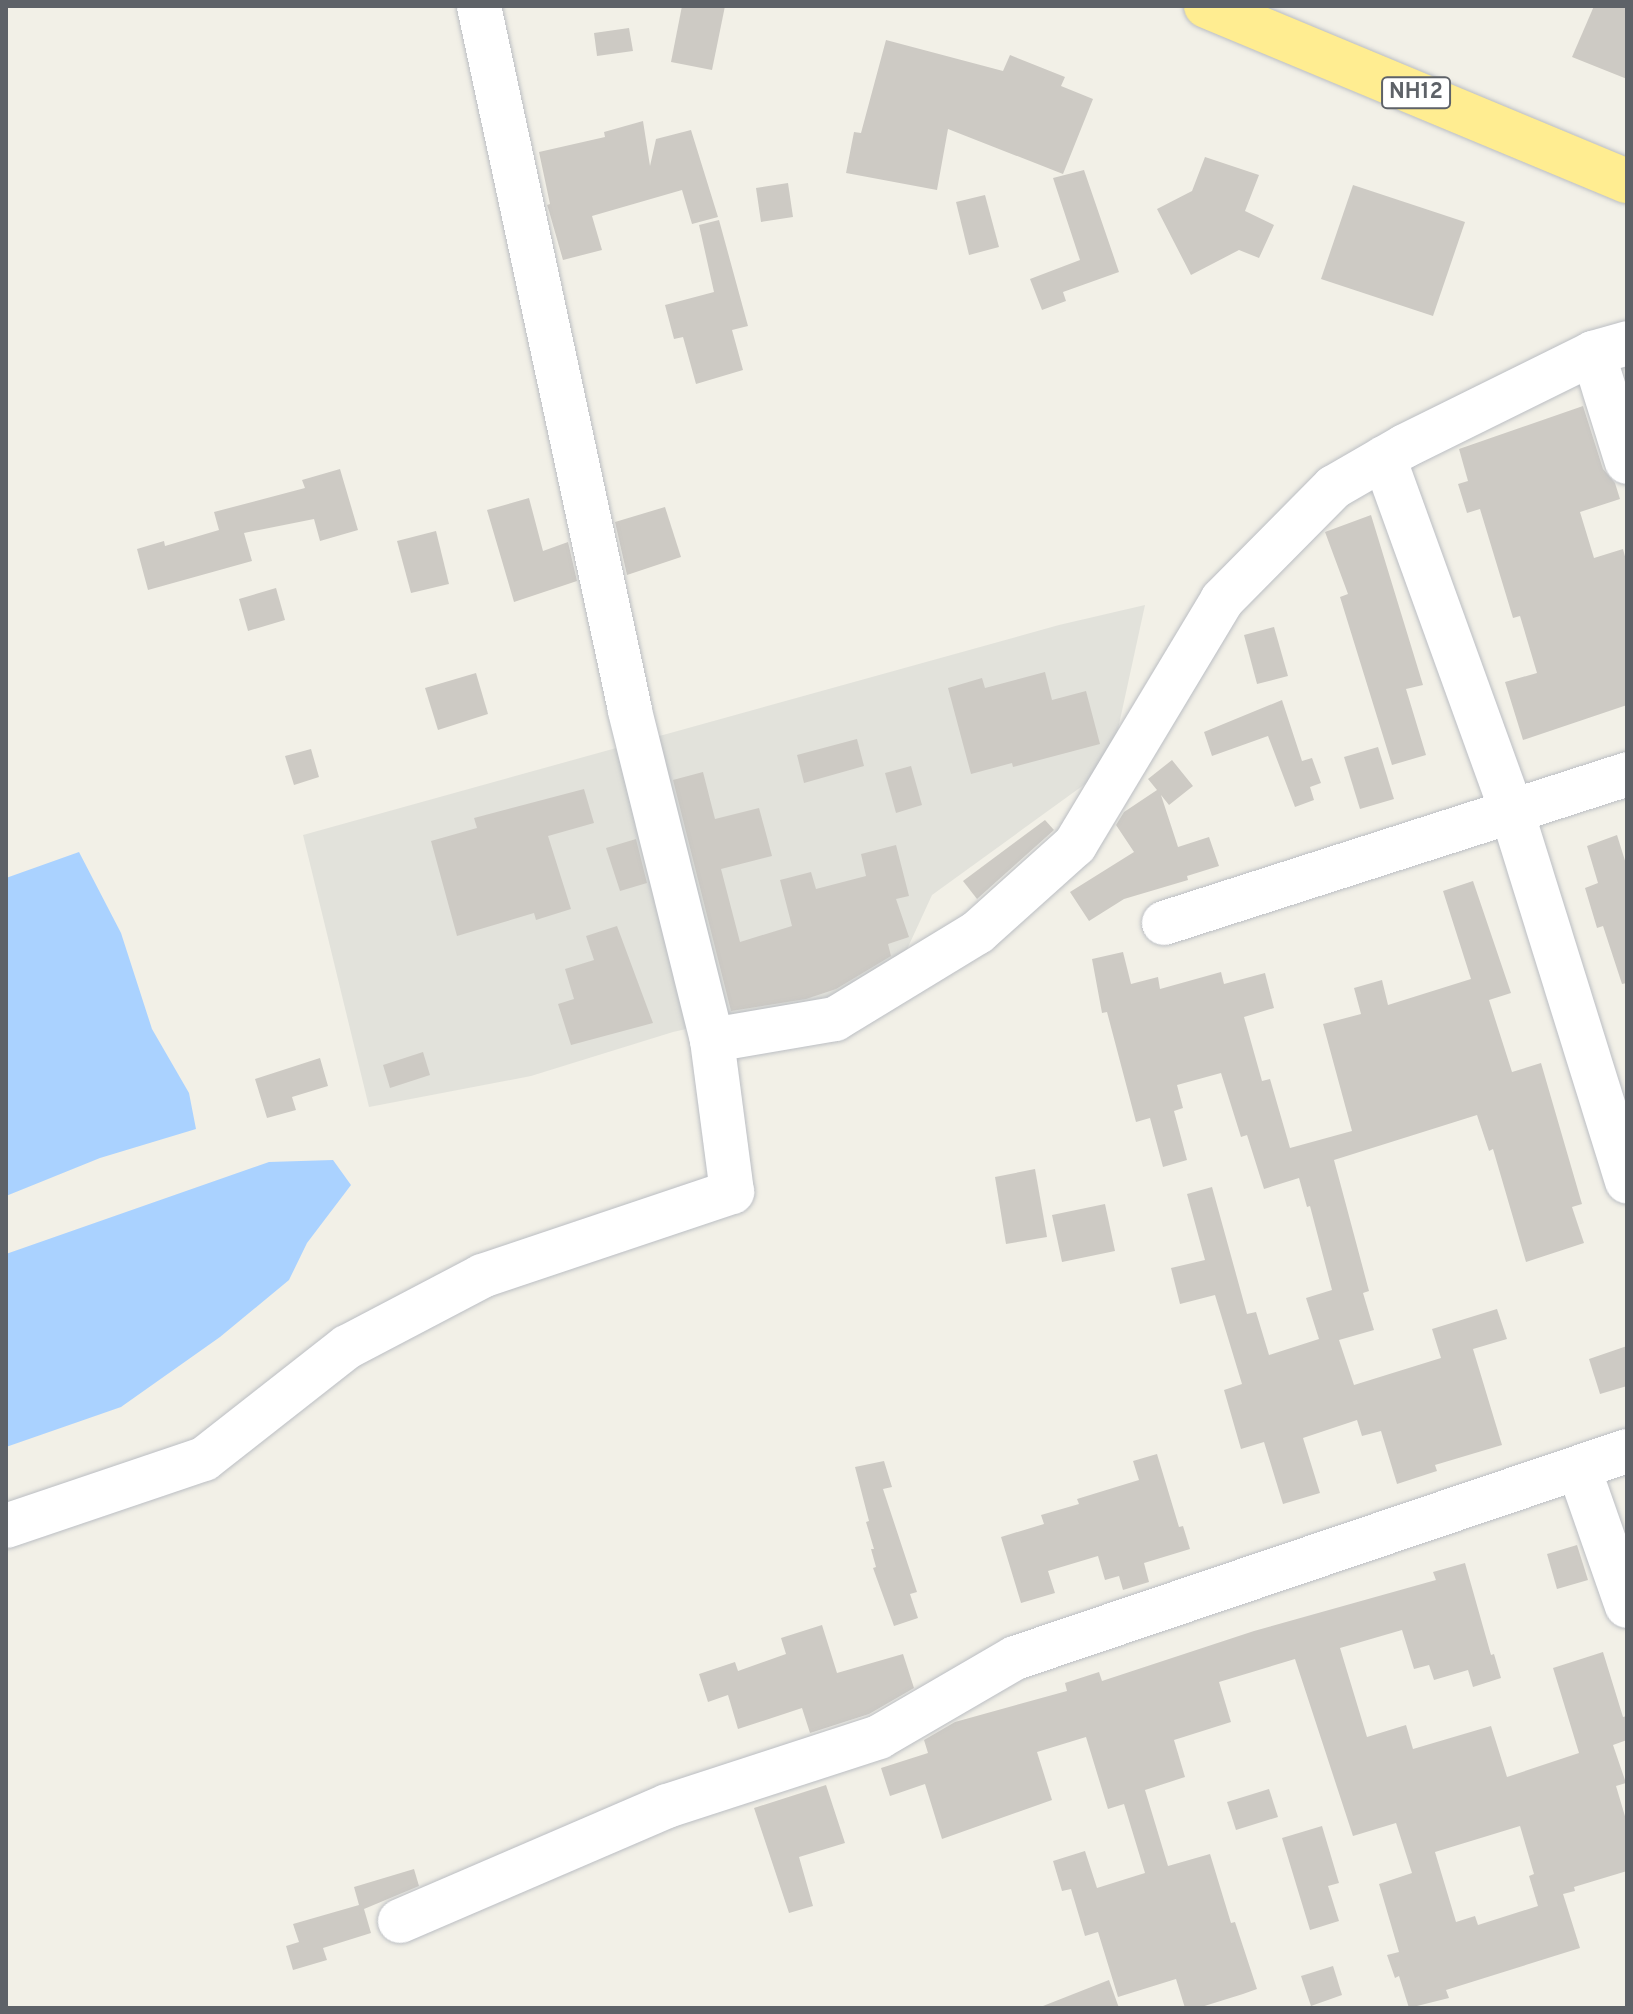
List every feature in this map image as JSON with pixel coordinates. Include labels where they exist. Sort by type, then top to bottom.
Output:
[{"type":"highway","name":"NH12","points":[[1206,6],[1260,16],[1627,181]]},
{"type":"street","points":[[6,1526],[204,1459],[347,1347],[482,1276],[732,1192],[712,1040],[630,710],[479,6]]},
{"type":"street","points":[[712,1040],[835,1019],[978,932],[1075,845],[1222,600],[1334,487],[1384,458],[1610,348],[1627,462]]},
{"type":"street","points":[[1384,458],[1512,812],[1627,1181]]},
{"type":"street","points":[[1164,923],[1627,774]]},
{"type":"street","points":[[400,1921],[667,1806],[879,1737],[1015,1658],[1627,1451]]},
{"type":"street","points":[[1579,1469],[1627,1606]]},
{"type":"shaded area","points":[[1145,605],[1110,766],[932,895],[892,982],[673,1032],[531,1076],[369,1107],[303,835],[1059,625]]},
{"type":"water","points":[[79,852],[121,933],[152,1029],[189,1093],[196,1129],[100,1158],[6,1196],[6,878]]},
{"type":"water","points":[[333,1160],[351,1185],[307,1243],[289,1280],[220,1337],[121,1407],[6,1447],[6,1254],[269,1162]]},
{"type":"building","points":[[682,6],[725,6],[712,70],[671,62]]},
{"type":"building","points":[[1594,6],[1627,6],[1627,79],[1572,57]]},
{"type":"building","points":[[629,28],[633,51],[597,56],[594,33]]},
{"type":"building","points":[[886,40],[1003,71],[1010,55],[1065,77],[1061,86],[1093,99],[1063,174],[948,129],[937,190],[846,173],[854,132],[861,133]]},
{"type":"building","points":[[643,121],[650,166],[656,139],[691,130],[718,217],[692,224],[682,190],[592,216],[602,250],[563,260],[547,205],[550,204],[539,152],[605,137],[604,132]]},
{"type":"building","points":[[1205,157],[1259,175],[1245,211],[1274,225],[1259,258],[1239,250],[1191,275],[1157,209],[1192,191]]},
{"type":"building","points":[[1084,170],[1119,272],[1063,292],[1066,301],[1042,310],[1030,279],[1080,260],[1053,178]]},
{"type":"building","points":[[788,183],[793,217],[761,222],[756,188]]},
{"type":"building","points":[[1353,185],[1465,222],[1433,316],[1321,279]]},
{"type":"building","points":[[985,195],[999,247],[969,255],[956,202]]},
{"type":"building","points":[[719,220],[748,326],[732,330],[743,370],[696,384],[683,337],[674,339],[665,305],[714,292],[699,225]]},
{"type":"building","points":[[1583,406],[1603,469],[1615,483],[1620,499],[1580,512],[1594,558],[1623,549],[1627,564],[1627,705],[1523,740],[1505,682],[1537,673],[1520,616],[1513,618],[1480,509],[1467,513],[1458,484],[1468,481],[1459,449]]},
{"type":"building","points":[[340,469],[358,530],[320,541],[314,519],[244,533],[252,561],[148,590],[137,549],[164,541],[165,546],[219,530],[214,512],[305,488],[302,480]]},
{"type":"building","points":[[529,498],[543,551],[568,542],[577,581],[514,602],[487,510]]},
{"type":"building","points":[[665,507],[681,557],[627,575],[615,522]]},
{"type":"building","points":[[1371,515],[1423,685],[1406,689],[1426,755],[1392,765],[1340,597],[1348,594],[1325,532]]},
{"type":"building","points":[[436,531],[449,584],[411,593],[397,541]]},
{"type":"building","points":[[276,588],[285,620],[248,631],[239,599]]},
{"type":"building","points":[[1274,627],[1288,676],[1257,684],[1244,635]]},
{"type":"building","points":[[1045,672],[1052,700],[1086,691],[1100,744],[1013,767],[1012,763],[971,774],[948,688],[982,678],[985,688]]},
{"type":"building","points":[[476,673],[488,714],[438,730],[425,688]]},
{"type":"building","points":[[1282,700],[1302,761],[1312,758],[1321,783],[1310,787],[1314,800],[1295,807],[1268,736],[1212,756],[1204,732]]},
{"type":"building","points":[[857,739],[864,766],[804,783],[797,755]]},
{"type":"building","points":[[1378,747],[1394,799],[1360,809],[1344,757]]},
{"type":"building","points":[[311,749],[319,777],[294,785],[285,756]]},
{"type":"building","points":[[1172,760],[1193,786],[1169,805],[1161,795],[1178,847],[1209,837],[1219,866],[1187,876],[1188,880],[1124,899],[1089,921],[1070,892],[1134,852],[1116,825],[1124,812],[1157,790],[1148,779]]},
{"type":"building","points":[[911,766],[922,805],[896,813],[885,773]]},
{"type":"building","points":[[703,772],[715,819],[759,808],[772,856],[721,869],[740,942],[792,926],[780,880],[811,872],[816,889],[866,876],[861,854],[896,845],[909,896],[896,899],[909,937],[888,944],[891,956],[836,989],[806,999],[731,1011],[673,780]]},
{"type":"building","points":[[584,789],[594,823],[548,836],[571,909],[536,920],[534,913],[457,936],[431,841],[477,828],[474,818]]},
{"type":"building","points":[[1045,820],[1054,830],[977,899],[963,881]]},
{"type":"building","points":[[1617,835],[1627,867],[1627,983],[1622,984],[1603,926],[1597,928],[1585,888],[1598,883],[1587,846]]},
{"type":"building","points":[[636,839],[647,883],[620,891],[606,848]]},
{"type":"building","points":[[1473,881],[1511,993],[1489,1000],[1512,1072],[1541,1063],[1582,1204],[1572,1207],[1584,1243],[1526,1262],[1493,1149],[1489,1151],[1477,1115],[1334,1160],[1369,1291],[1363,1293],[1374,1330],[1339,1340],[1354,1385],[1441,1358],[1432,1329],[1497,1309],[1507,1339],[1473,1349],[1502,1445],[1435,1465],[1437,1471],[1397,1484],[1381,1431],[1362,1436],[1357,1420],[1303,1438],[1320,1493],[1283,1504],[1264,1442],[1241,1449],[1224,1390],[1242,1384],[1215,1295],[1180,1304],[1171,1268],[1205,1260],[1187,1194],[1212,1187],[1247,1314],[1256,1312],[1269,1355],[1319,1339],[1306,1298],[1332,1290],[1310,1206],[1307,1207],[1299,1178],[1264,1189],[1247,1135],[1241,1137],[1221,1073],[1177,1085],[1183,1108],[1174,1111],[1187,1160],[1163,1167],[1150,1118],[1136,1122],[1107,1012],[1102,1013],[1092,959],[1123,952],[1131,984],[1158,977],[1160,989],[1221,972],[1224,984],[1265,973],[1274,1008],[1244,1017],[1262,1081],[1270,1079],[1290,1148],[1352,1131],[1323,1024],[1361,1014],[1354,988],[1382,980],[1388,1005],[1471,979],[1443,891]]},
{"type":"building","points":[[617,926],[653,1023],[571,1045],[558,1004],[574,999],[565,969],[594,960],[586,936]]},
{"type":"building","points":[[423,1052],[430,1075],[390,1088],[383,1065]]},
{"type":"building","points":[[320,1058],[328,1086],[292,1097],[296,1110],[267,1118],[255,1079]]},
{"type":"building","points":[[1035,1169],[1047,1237],[1006,1244],[995,1177]]},
{"type":"building","points":[[1105,1204],[1115,1251],[1062,1262],[1052,1215]]},
{"type":"building","points":[[1627,1346],[1627,1386],[1600,1394],[1589,1359]]},
{"type":"building","points":[[1157,1454],[1179,1527],[1183,1526],[1190,1549],[1144,1563],[1149,1582],[1123,1590],[1119,1576],[1105,1580],[1098,1556],[1048,1571],[1055,1593],[1021,1603],[1001,1537],[1044,1524],[1041,1515],[1079,1504],[1077,1499],[1139,1480],[1133,1461]]},
{"type":"building","points":[[884,1461],[892,1487],[883,1489],[917,1592],[910,1594],[918,1618],[894,1626],[873,1568],[876,1567],[871,1549],[874,1549],[855,1467]]},
{"type":"building","points":[[1577,1545],[1588,1580],[1557,1589],[1547,1554]]},
{"type":"building","points":[[1465,1563],[1491,1655],[1494,1654],[1501,1678],[1473,1687],[1468,1670],[1434,1680],[1429,1665],[1414,1669],[1402,1630],[1340,1648],[1367,1737],[1406,1725],[1413,1749],[1491,1726],[1507,1777],[1579,1753],[1553,1668],[1603,1652],[1623,1717],[1627,1716],[1627,1740],[1613,1745],[1626,1783],[1616,1786],[1627,1823],[1627,1871],[1574,1887],[1575,1891],[1563,1894],[1580,1948],[1446,1990],[1449,1998],[1409,2008],[1399,1976],[1395,1978],[1387,1955],[1399,1952],[1379,1884],[1412,1873],[1397,1826],[1396,1823],[1353,1836],[1295,1659],[1219,1682],[1231,1722],[1174,1740],[1185,1777],[1145,1790],[1168,1866],[1210,1854],[1231,1923],[1235,1922],[1257,1989],[1243,1994],[1198,2008],[1185,2008],[1176,1979],[1118,1997],[1098,1932],[1085,1936],[1071,1889],[1062,1891],[1053,1861],[1085,1851],[1097,1888],[1145,1873],[1124,1804],[1108,1809],[1086,1737],[1037,1752],[1052,1800],[942,1839],[925,1784],[890,1796],[881,1768],[928,1753],[924,1740],[955,1722],[1067,1691],[1065,1683],[1099,1672],[1102,1681],[1254,1631],[1436,1580],[1433,1572]],"holes":[[[1520,1826],[1534,1874],[1529,1876],[1538,1906],[1478,1925],[1475,1916],[1456,1922],[1435,1852]]]},
{"type":"building","points":[[822,1625],[837,1673],[903,1654],[914,1688],[869,1714],[810,1733],[802,1708],[738,1729],[728,1695],[708,1702],[699,1674],[735,1662],[738,1671],[786,1654],[781,1638]]},
{"type":"building","points":[[826,1785],[845,1843],[799,1857],[813,1906],[789,1913],[754,1808]]},
{"type":"building","points":[[1269,1789],[1278,1817],[1236,1830],[1227,1802]]},
{"type":"building","points":[[1322,1826],[1339,1883],[1328,1886],[1339,1921],[1310,1930],[1282,1838]]},
{"type":"building","points":[[414,1869],[419,1886],[364,1909],[371,1933],[323,1948],[327,1960],[293,1970],[286,1946],[299,1942],[293,1924],[359,1905],[354,1887]]},
{"type":"building","points":[[1333,1966],[1342,1995],[1311,2006],[1301,1976]]},
{"type":"building","points":[[1109,1980],[1119,2008],[1043,2008],[1043,2006]]}]
